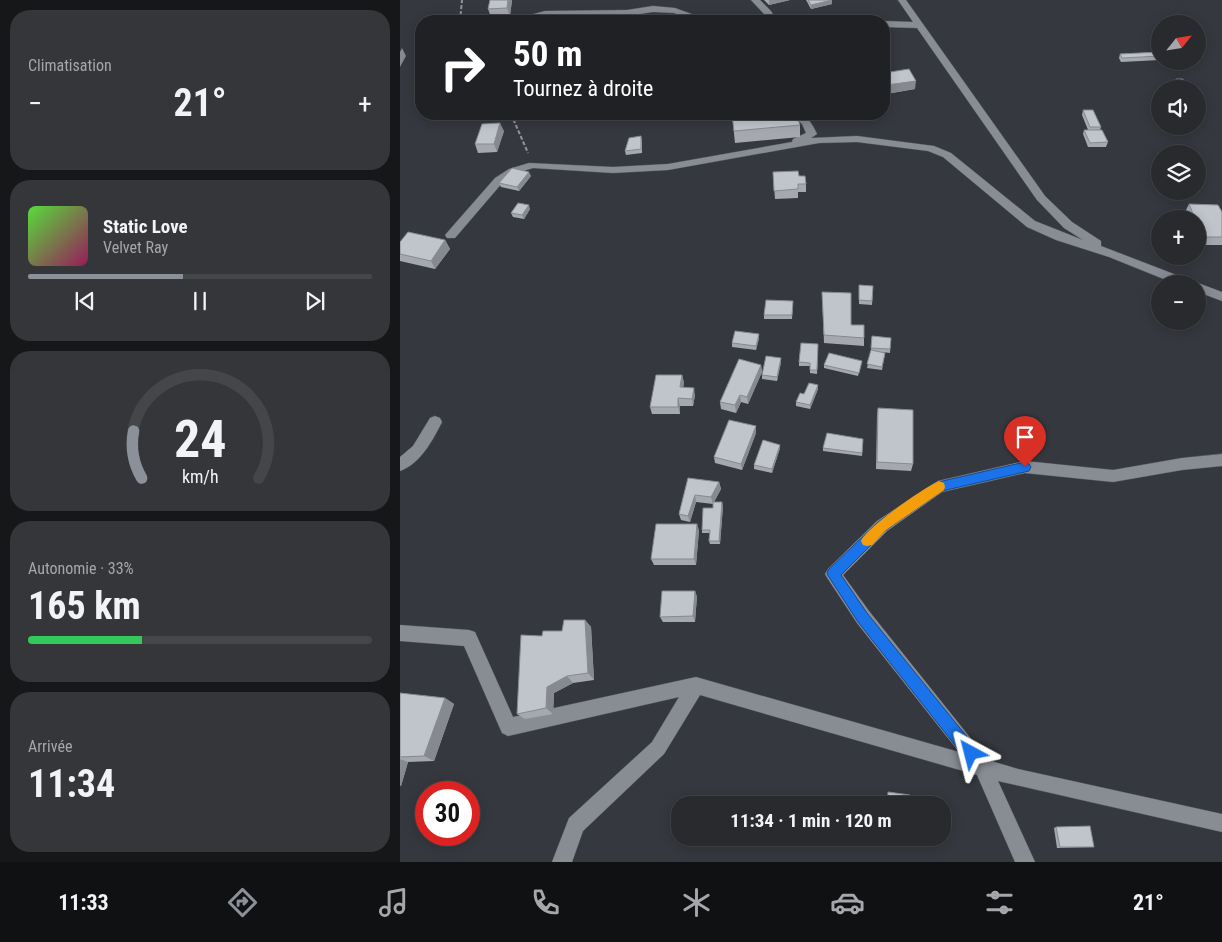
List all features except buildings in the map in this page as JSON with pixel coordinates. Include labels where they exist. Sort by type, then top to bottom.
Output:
[{"type":"street","points":[[755,0],[769,15]]},
{"type":"street","points":[[902,0],[1041,198],[1068,225],[1113,254]]},
{"type":"street","points":[[540,15],[627,13],[653,8],[675,10],[688,15]]},
{"type":"street","points":[[890,24],[919,25]]},
{"type":"street","points":[[787,146],[812,134],[804,120]]},
{"type":"street","points":[[450,235],[499,180],[513,171],[533,165],[613,170],[668,167],[819,140],[856,139],[930,148],[947,155],[1031,224],[1060,237],[1113,254],[1166,275]]},
{"type":"street","points":[[1206,291],[1222,297]]},
{"type":"street","points":[[400,465],[418,450],[435,422]]},
{"type":"street","points":[[1025,862],[983,768],[863,617],[833,574],[882,526],[938,487],[1025,467],[1113,476],[1182,464],[1222,460]]},
{"type":"street","points":[[400,633],[469,638],[508,727],[696,685],[1018,778],[1222,823]]},
{"type":"street","points":[[562,862],[576,825],[658,748],[696,685]]},
{"type":"path","points":[[459,15],[462,0]]},
{"type":"path","points":[[514,120],[533,165]]},
{"type":"slow traffic","points":[[867,541],[882,526],[939,487]]},
{"type":"route","points":[[971,753],[863,617],[833,574],[882,526],[938,487],[1025,467]]}]
